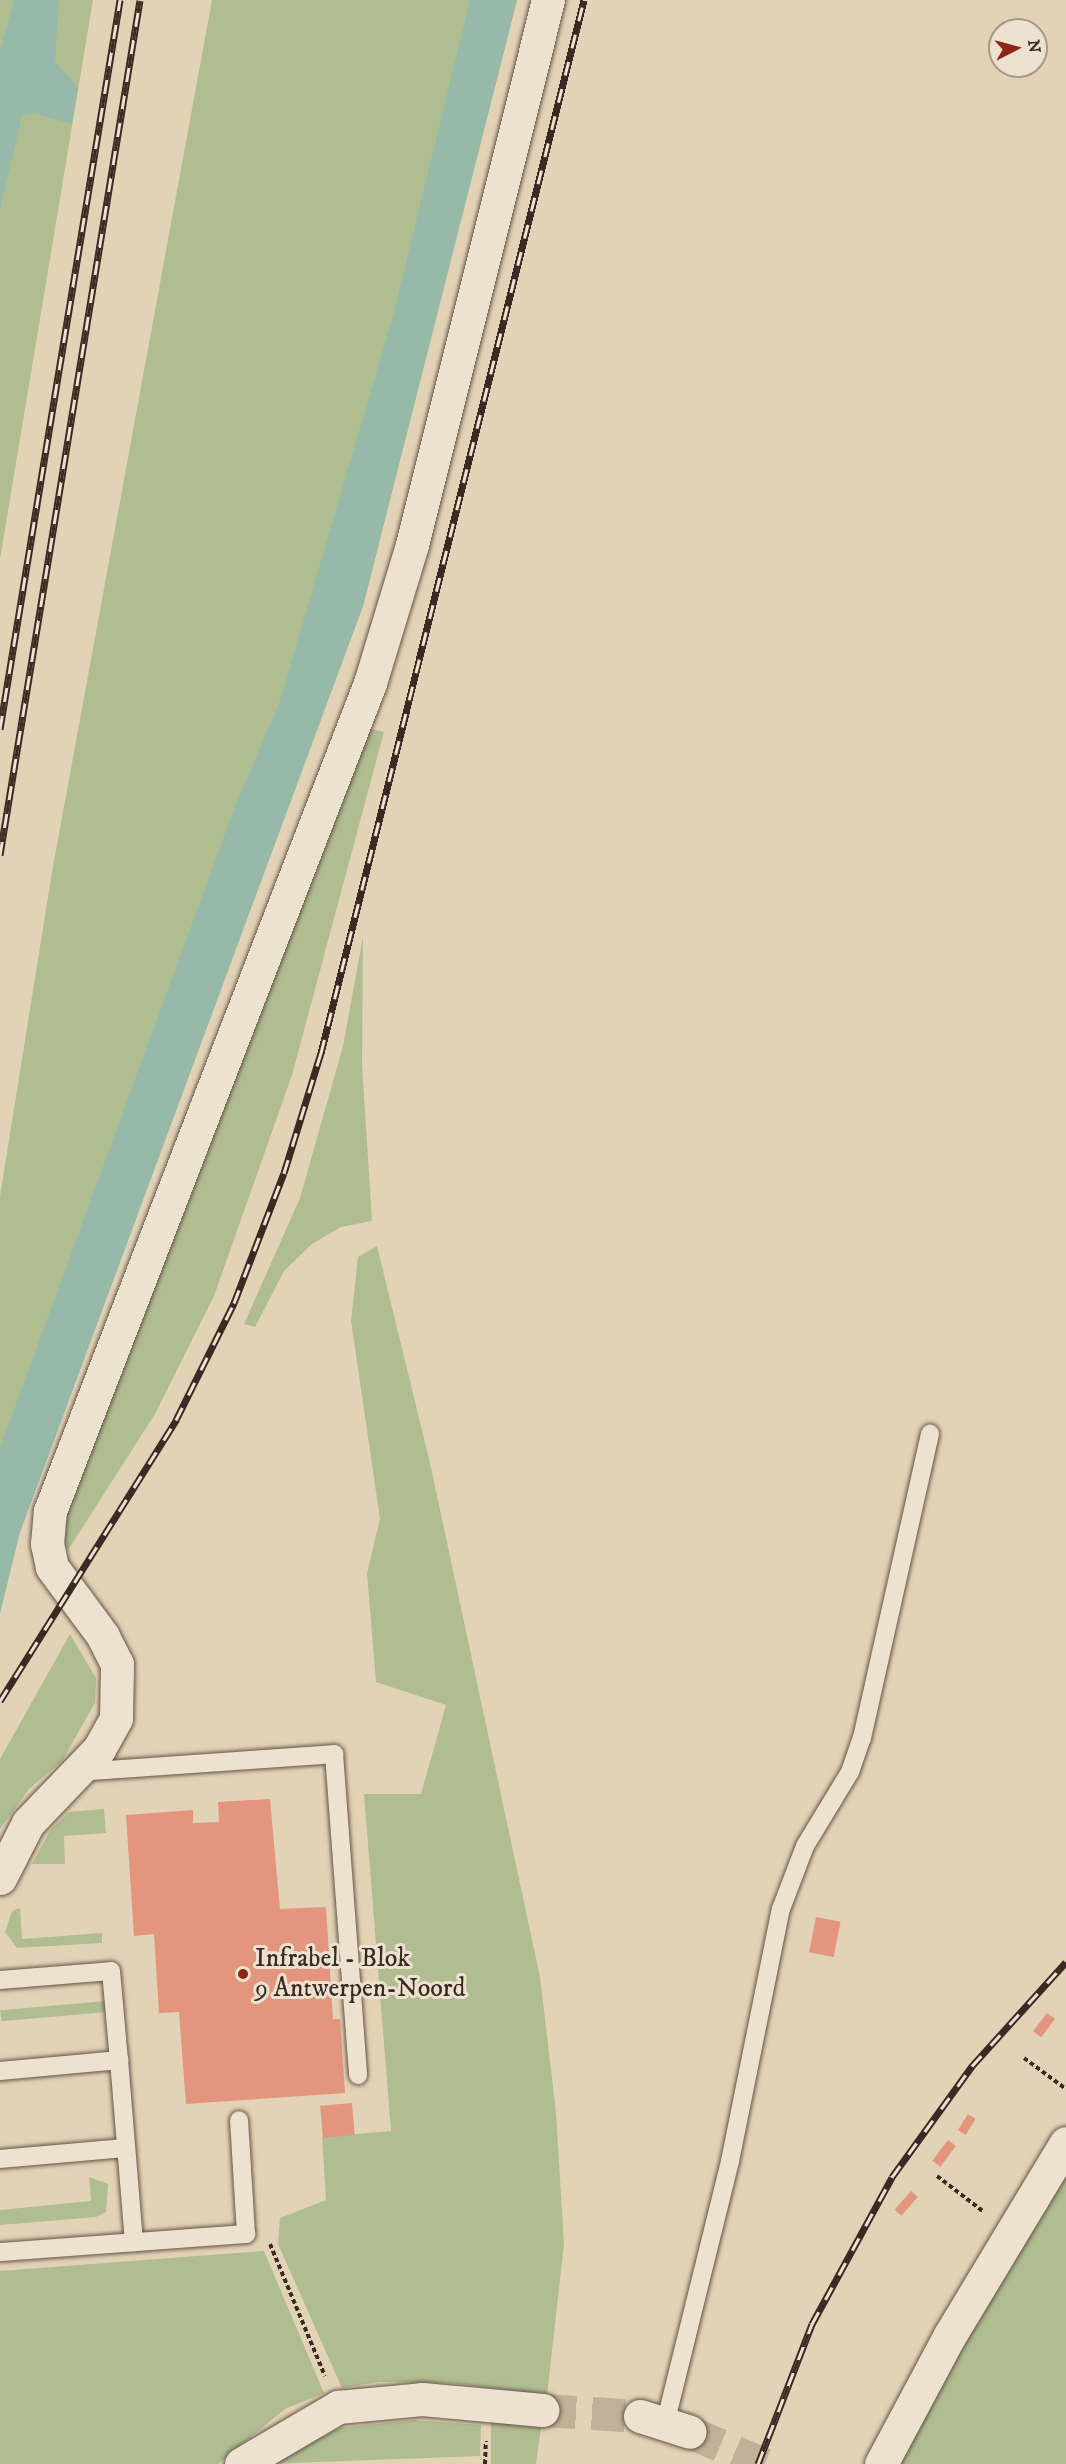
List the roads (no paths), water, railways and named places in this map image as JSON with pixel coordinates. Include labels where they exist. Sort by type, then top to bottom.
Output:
[{"type":"street","points":[[0,1878],[28,1823],[78,1772],[110,1734],[120,1702],[117,1664],[103,1636],[52,1567],[47,1544],[50,1511],[380,653],[411,545],[548,0]]},
{"type":"street","points":[[881,2464],[950,2335],[1066,2143]]},
{"type":"street","points":[[241,2464],[338,2407],[422,2399],[543,2410]]},
{"type":"lane","points":[[665,2424],[730,2161],[784,1899],[804,1846],[836,1797],[862,1738],[930,1434]]},
{"type":"lane","points":[[78,1772],[334,1754],[357,2075]]},
{"type":"lane","points":[[0,1980],[111,1971],[134,2242]]},
{"type":"lane","points":[[0,2071],[119,2060]]},
{"type":"lane","points":[[0,2252],[246,2234],[239,2120]]},
{"type":"lane","points":[[0,2159],[125,2148]]},
{"type":"tunnel","points":[[543,2410],[640,2416]]},
{"type":"tunnel","points":[[690,2432],[764,2464]]},
{"type":"railway","points":[[0,729],[120,0]]},
{"type":"railway","points":[[0,855],[140,0]]},
{"type":"railway","points":[[0,1701],[176,1420],[234,1303],[284,1173],[321,1053],[584,0]]},
{"type":"railway","points":[[758,2464],[812,2324],[892,2177],[972,2066],[1066,1962]]},
{"type":"place","name":"Infrabel - Blok 9 Antwerpen-Noord","points":[[243,1974]]}]
